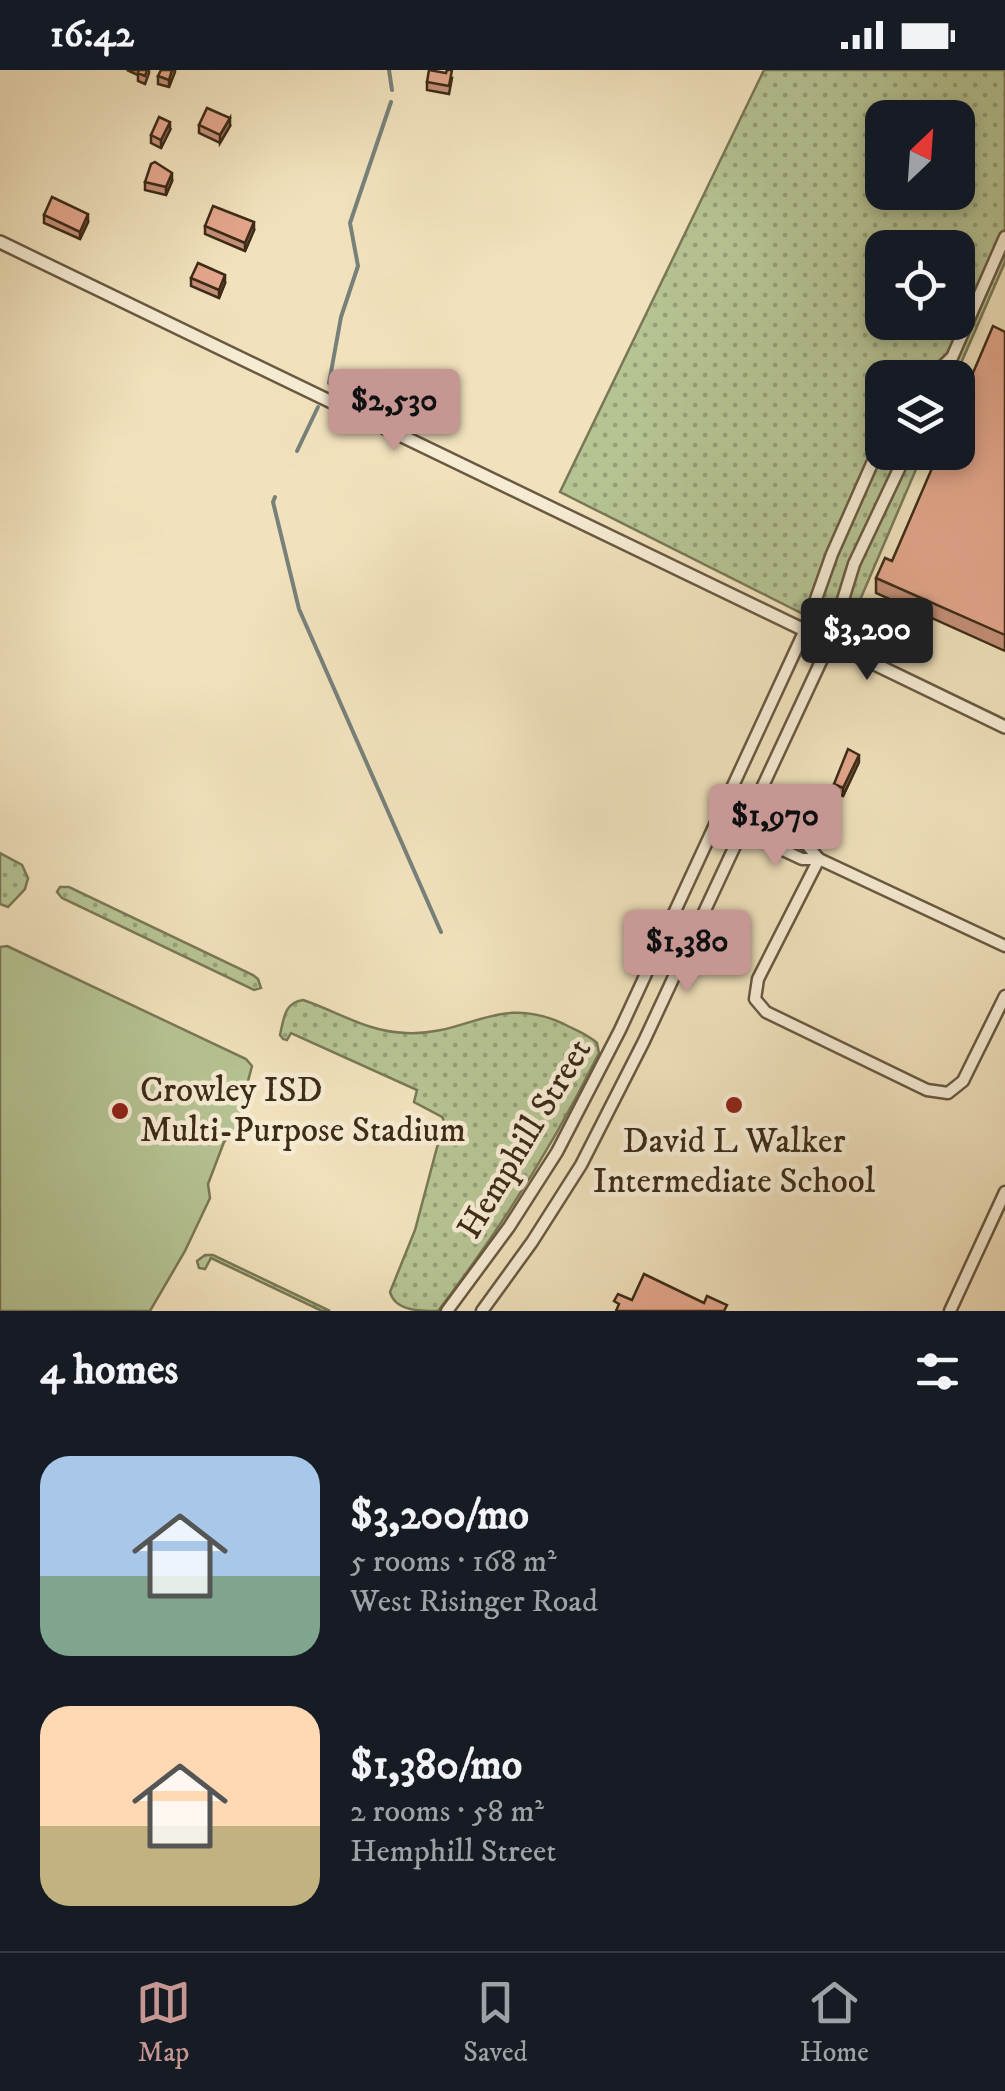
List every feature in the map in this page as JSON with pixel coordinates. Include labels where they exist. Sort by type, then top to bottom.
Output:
[{"type":"street","points":[[952,360],[1005,237]]},
{"type":"street","points":[[0,242],[1005,726]]},
{"type":"street","points":[[949,360],[954,355]]},
{"type":"street","name":"Hemphill Street","points":[[448,1311],[557,1152],[620,1030],[805,630],[832,554],[869,470]]},
{"type":"street","name":"Hemphill Street","points":[[482,1311],[581,1166],[644,1041],[830,642],[854,564],[898,470]]},
{"type":"street","points":[[748,817],[806,846],[819,859],[1005,946]]},
{"type":"street","points":[[742,831],[802,859],[819,859]]},
{"type":"street","points":[[819,859],[758,979],[755,999],[766,1012],[928,1090],[948,1093],[963,1081],[1005,996]]},
{"type":"street","points":[[950,1311],[1005,1192]]},
{"type":"green space","points":[[764,70],[1005,70],[1005,262],[975,331],[975,230],[865,230],[865,340],[971,340],[962,360],[865,360],[865,470],[916,470],[845,635],[560,492]]},
{"type":"green space","points":[[0,853],[22,865],[28,878],[25,889],[8,907],[0,904]]},
{"type":"green space","points":[[60,887],[69,887],[253,975],[261,988],[254,990],[62,898],[57,892]]},
{"type":"green space","name":"Crowley ISD Multi-Purpose Stadium","points":[[7,946],[246,1059],[252,1066],[235,1130],[224,1142],[208,1184],[210,1198],[150,1311],[0,1311],[0,947]]},
{"type":"green space","points":[[303,1000],[392,1032],[428,1032],[520,1013],[564,1024],[597,1043],[599,1053],[544,1154],[438,1311],[402,1306],[390,1292],[415,1230],[444,1121],[414,1102],[417,1090],[291,1033],[287,1040],[283,1039],[280,1035],[286,1012],[292,1004]]},
{"type":"green space","points":[[213,1255],[330,1311],[322,1311],[211,1258],[205,1269],[199,1268],[197,1261]]},
{"type":"building","points":[[161,70],[172,70],[169,80],[158,76]]},
{"type":"building","points":[[429,70],[452,70],[449,86],[427,82]]},
{"type":"building","points":[[207,108],[230,118],[220,135],[199,125]]},
{"type":"building","points":[[159,117],[170,122],[161,140],[151,135]]},
{"type":"building","points":[[155,162],[172,173],[166,187],[145,182]]},
{"type":"building","points":[[52,197],[88,214],[80,232],[44,215]]},
{"type":"building","points":[[213,206],[254,222],[245,243],[205,226]]},
{"type":"building","points":[[198,263],[225,275],[219,290],[191,278]]},
{"type":"building","points":[[993,326],[1005,332],[1005,635],[876,578],[885,558],[892,561],[931,470],[975,470],[975,368]]},
{"type":"building","points":[[848,749],[859,755],[843,788],[834,784]]},
{"type":"building","points":[[644,1274],[704,1303],[707,1296],[727,1305],[724,1311],[616,1311],[619,1304],[614,1301],[618,1294],[632,1300]]},
{"type":"waterway","points":[[389,70],[392,90]]},
{"type":"waterway","points":[[329,383],[341,317],[358,266],[350,223],[391,102]]},
{"type":"waterway","points":[[297,451],[318,407]]},
{"type":"waterway","points":[[275,497],[273,502],[299,609],[441,932]]},
{"type":"place","name":"David L Walker Intermediate School","points":[[734,1105]]},
{"type":"place","name":"Crowley ISD Multi-Purpose Stadium","points":[[120,1111]]}]
